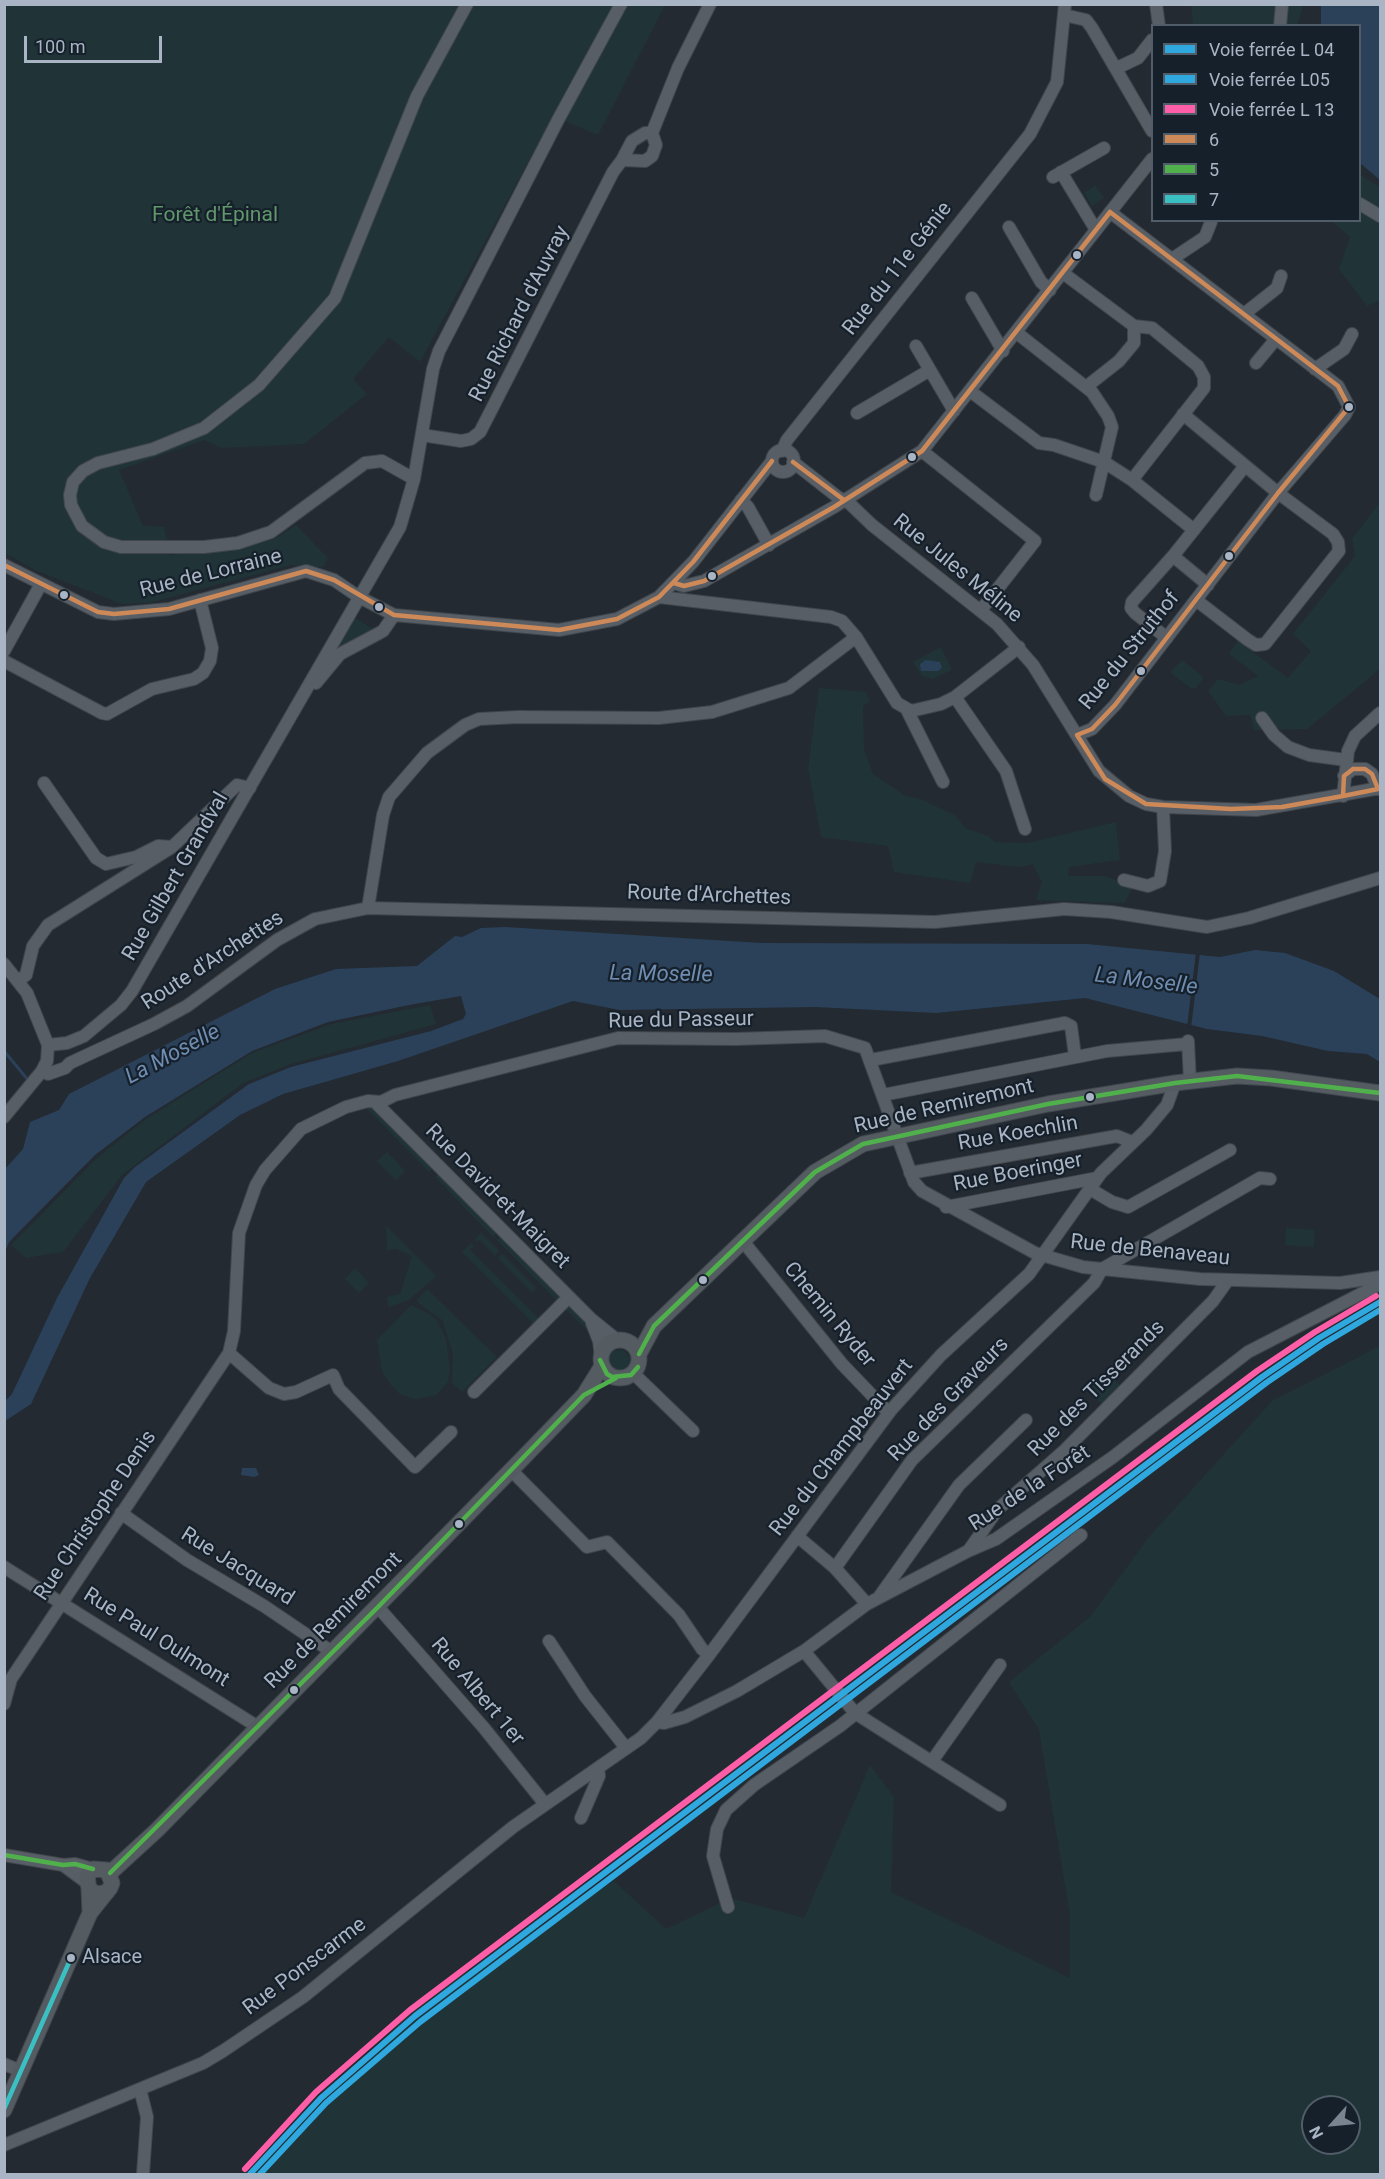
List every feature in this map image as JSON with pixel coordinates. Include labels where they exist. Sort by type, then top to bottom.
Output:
[{"type":"main road","name":"Rue de Remiremont","points":[[639,1354],[654,1326],[742,1240],[815,1172],[863,1144],[1048,1104],[1183,1082],[1237,1076],[1270,1078],[1380,1093]]},
{"type":"main road","name":"Rue de Remiremont","points":[[623,1340],[654,1326]]},
{"type":"main road","points":[[623,1340],[639,1354],[638,1367],[626,1378],[616,1378],[607,1374],[601,1361],[604,1348],[623,1340]]},
{"type":"main road","name":"Rue de Remiremont","points":[[110,1874],[378,1607],[584,1395],[601,1361]]},
{"type":"main road","name":"Rue de Remiremont","points":[[584,1395],[616,1378]]},
{"type":"main road","points":[[4,2110],[90,1913],[112,1883],[110,1874],[102,1868],[90,1880],[90,1913]]},
{"type":"main road","points":[[90,1880],[97,1894],[106,1892]]},
{"type":"street","points":[[414,479],[382,461],[365,463],[271,532],[238,543],[204,547],[121,547],[104,542],[82,526],[71,505],[70,495],[73,482],[83,471],[98,463],[153,449],[204,428],[259,384],[335,298],[417,96],[467,4]]},
{"type":"street","name":"Rue Gilbert Grandval","points":[[48,1045],[67,1043],[84,1036],[121,1005],[132,991],[307,692],[400,527],[414,479],[433,369],[439,351],[558,120],[621,4]]},
{"type":"street","points":[[622,160],[645,161],[652,156],[656,145],[652,133],[678,68],[710,4]]},
{"type":"street","points":[[1156,4],[1159,24]]},
{"type":"street","points":[[1280,24],[1282,4]]},
{"type":"street","points":[[1065,10],[1086,20],[1117,68],[1151,129]]},
{"type":"street","name":"Rue du 11e Génie","points":[[784,461],[798,428],[1030,134],[1057,82],[1065,10]]},
{"type":"street","points":[[1117,68],[1138,58],[1151,41]]},
{"type":"street","name":"Rue Richard d'Auvray","points":[[422,435],[461,441],[471,439],[480,432],[613,172],[632,141],[645,133],[652,133]]},
{"type":"street","points":[[1096,230],[1057,175],[1104,148]]},
{"type":"street","points":[[674,583],[684,586],[704,581],[769,545],[922,451],[1151,160]]},
{"type":"street","points":[[1361,205],[1380,216]]},
{"type":"street","points":[[1110,212],[1315,369],[1344,349],[1352,333]]},
{"type":"street","points":[[1172,259],[1205,237],[1211,222]]},
{"type":"street","points":[[1009,227],[1041,282],[1050,290]]},
{"type":"street","points":[[1063,273],[1134,326],[1152,328],[1198,366],[1204,377],[1204,388],[1132,480]]},
{"type":"street","points":[[1244,314],[1276,288],[1281,276]]},
{"type":"street","points":[[972,298],[1003,351]]},
{"type":"street","points":[[1086,387],[1119,361],[1134,343],[1134,326]]},
{"type":"street","points":[[1017,333],[1092,392],[1112,427],[1096,495]]},
{"type":"street","points":[[1256,363],[1276,339]]},
{"type":"street","points":[[916,346],[954,411]]},
{"type":"street","name":"Rue du Struthof","points":[[1077,735],[1092,729],[1115,705],[1278,494],[1345,415],[1348,406],[1338,386],[1315,369]]},
{"type":"street","points":[[857,413],[930,370]]},
{"type":"street","points":[[970,391],[1040,443],[1054,445],[1104,462],[1132,480],[1194,530]]},
{"type":"street","points":[[1184,414],[1278,494],[1333,534],[1338,542],[1339,551],[1265,644],[1256,645],[1248,640],[1196,600]]},
{"type":"street","points":[[922,451],[1035,541],[981,610]]},
{"type":"street","points":[[394,615],[559,630],[617,619],[659,597],[674,583],[755,483],[784,461]]},
{"type":"street","name":"Rue Jules Méline","points":[[784,461],[805,472],[844,500],[981,610],[1019,647],[1099,771],[1116,788],[1146,804],[1163,807],[1256,810],[1379,788]]},
{"type":"street","points":[[1167,638],[1135,613],[1132,602],[1173,556],[1245,465]]},
{"type":"street","points":[[741,500],[748,507],[769,545]]},
{"type":"street","name":"Rue du Struthof","points":[[1173,556],[1208,585]]},
{"type":"street","name":"Rue de Lorraine","points":[[4,565],[98,612],[114,614],[169,609],[306,571],[334,580],[359,597],[394,615]]},
{"type":"street","points":[[4,651],[41,584]]},
{"type":"street","points":[[659,597],[831,616],[842,621],[856,637],[893,698],[906,710],[943,782]]},
{"type":"street","points":[[4,661],[107,714],[152,689],[194,679],[203,673],[210,662],[212,648],[200,600]]},
{"type":"street","name":"Rue Gilbert Grandval","points":[[307,692],[340,654],[383,631],[394,615]]},
{"type":"street","points":[[368,908],[382,815],[389,797],[427,753],[465,725],[479,719],[659,718],[712,712],[789,688],[856,637]]},
{"type":"street","points":[[906,710],[931,707],[955,697],[1019,647]]},
{"type":"street","points":[[955,697],[1005,771],[1025,829]]},
{"type":"street","points":[[1343,796],[1346,760],[1355,736],[1380,713]]},
{"type":"street","points":[[1262,718],[1274,735],[1288,747],[1309,755],[1346,760]]},
{"type":"street","points":[[1344,776],[1353,769],[1365,769],[1372,774],[1379,788]]},
{"type":"street","points":[[44,783],[102,863],[136,857],[158,846],[171,846]]},
{"type":"street","points":[[18,981],[26,975],[33,946],[48,926],[124,879],[171,846],[237,785],[250,788]]},
{"type":"street","points":[[1124,880],[1148,886],[1160,881],[1165,851],[1163,807]]},
{"type":"street","name":"Route d'Archettes","points":[[44,1066],[70,1063],[154,1024],[187,1006],[277,940],[306,923],[338,912],[368,908],[935,922],[1064,909],[1111,912],[1207,927],[1249,918],[1380,878]]},
{"type":"street","points":[[4,964],[18,981],[37,1012],[48,1045],[44,1066],[4,1117]]},
{"type":"street","points":[[897,1135],[871,1060],[1065,1023],[1071,1026],[1076,1056]]},
{"type":"street","name":"Rue du Passeur","points":[[229,1353],[234,1331],[239,1233],[256,1185],[265,1170],[301,1129],[346,1107],[368,1101],[375,1102],[618,1038],[736,1039],[825,1036],[865,1048],[871,1060]]},
{"type":"street","points":[[883,1095],[1076,1056],[1187,1042],[1183,1082]]},
{"type":"street","name":"Rue du Champbeauvert","points":[[641,1738],[657,1722],[709,1655],[889,1413],[927,1370],[1008,1295],[1044,1256],[1097,1178],[1167,1105],[1183,1082]]},
{"type":"street","name":"Rue David-et-Maigret","points":[[375,1102],[591,1319],[623,1340]]},
{"type":"street","name":"Rue de Benaveau","points":[[897,1135],[910,1173],[922,1191],[946,1206],[1044,1256],[1102,1269],[1228,1280],[1340,1283],[1380,1277]]},
{"type":"street","name":"Rue Koechlin","points":[[910,1173],[1117,1136],[1132,1142]]},
{"type":"street","points":[[1090,1189],[1112,1202],[1128,1207],[1230,1150]]},
{"type":"street","name":"Rue Boeringer","points":[[946,1206],[1097,1178]]},
{"type":"street","points":[[1102,1269],[1260,1178],[1270,1179]]},
{"type":"street","name":"Chemin Ryder","points":[[742,1240],[842,1364],[889,1413]]},
{"type":"street","name":"Rue des Graveurs","points":[[835,1568],[917,1454],[1094,1283],[1102,1269]]},
{"type":"street","name":"Rue des Tisserands","points":[[968,1551],[998,1509],[1065,1450],[1213,1301],[1228,1280]]},
{"type":"street","name":"Rue de la Forêt","points":[[657,1722],[664,1723],[685,1717],[737,1691],[804,1651],[867,1604],[968,1551],[996,1539],[1113,1457],[1248,1353],[1380,1284]]},
{"type":"street","points":[[474,1392],[569,1297]]},
{"type":"street","name":"Rue David-et-Maigret","points":[[591,1319],[600,1341],[601,1361]]},
{"type":"street","points":[[229,1353],[269,1388],[284,1394],[296,1392],[333,1375],[339,1389],[415,1467],[451,1432]]},
{"type":"street","name":"Rue Christophe Denis","points":[[4,1704],[11,1679],[229,1353]]},
{"type":"street","points":[[633,1373],[693,1431]]},
{"type":"street","points":[[879,1598],[952,1492],[1026,1420]]},
{"type":"street","points":[[511,1470],[587,1546],[607,1542],[679,1615],[702,1649],[709,1655]]},
{"type":"street","name":"Rue Jacquard","points":[[121,1514],[187,1560],[264,1606],[332,1652]]},
{"type":"street","points":[[728,1907],[713,1856],[717,1829],[726,1810],[754,1785],[855,1713],[1081,1535]]},
{"type":"street","points":[[797,1536],[835,1568],[867,1604]]},
{"type":"street","name":"Rue Paul Oulmont","points":[[4,1567],[258,1727]]},
{"type":"street","name":"Rue Albert 1er","points":[[378,1607],[484,1728],[545,1804]]},
{"type":"street","points":[[549,1641],[585,1696],[626,1748]]},
{"type":"street","points":[[804,1651],[855,1713],[1000,1805]]},
{"type":"street","points":[[932,1761],[1000,1665]]},
{"type":"street","name":"Rue Ponscarme","points":[[4,2145],[203,2063],[303,1997],[545,1804],[641,1738]]},
{"type":"street","points":[[581,1818],[599,1776],[598,1768]]},
{"type":"street","points":[[4,1855],[75,1864],[90,1880]]},
{"type":"street","points":[[4,2064],[21,2071]]},
{"type":"street","points":[[140,2089],[147,2117],[143,2175]]},
{"type":"green space","name":"Forêt d'Épinal","points":[[5,5],[665,5],[598,135],[553,116],[420,362],[389,337],[353,379],[367,394],[304,444],[221,448],[204,440],[119,470],[143,526],[164,527],[170,555],[238,547],[275,539],[296,525],[328,558],[323,567],[291,565],[149,603],[122,604],[35,570],[5,553]]},
{"type":"green space","points":[[1191,5],[1303,5],[1298,24],[1193,24]]},
{"type":"green space","points":[[1361,176],[1380,187],[1380,300],[1367,306],[1339,269],[1350,237],[1332,222],[1361,222]]},
{"type":"green space","points":[[1095,185],[1104,198],[1092,206],[1084,193]]},
{"type":"green space","points":[[1380,502],[1380,669],[1307,729],[1254,730],[1250,715],[1226,716],[1208,691],[1218,679],[1239,685],[1258,676],[1229,654],[1238,641],[1288,678],[1311,651],[1293,634],[1355,556],[1352,539]]},
{"type":"green space","points":[[354,617],[376,631],[326,666]]},
{"type":"green space","points":[[941,647],[952,670],[933,679],[922,676],[913,662]]},
{"type":"green space","points":[[1182,660],[1202,676],[1203,679],[1196,688],[1192,689],[1172,674],[1171,671]]},
{"type":"green space","points":[[819,688],[866,692],[870,701],[863,706],[864,749],[873,774],[904,795],[923,800],[956,816],[965,828],[988,836],[995,842],[1028,843],[1116,822],[1120,860],[1069,867],[1068,876],[1105,876],[1133,887],[1124,903],[1036,900],[1042,882],[1033,864],[1021,867],[976,862],[970,883],[894,872],[888,846],[821,837],[808,768]]},
{"type":"green space","points":[[430,1005],[436,1024],[291,1064],[243,1083],[122,1175],[63,1252],[26,1258],[11,1245],[97,1158],[146,1119],[252,1053],[331,1024]]},
{"type":"green space","points":[[371,1106],[433,1167],[429,1172],[365,1107]]},
{"type":"green space","points":[[387,1152],[405,1171],[396,1180],[377,1161]]},
{"type":"green space","points":[[439,1173],[498,1232],[493,1237],[435,1177]]},
{"type":"green space","points":[[386,1226],[436,1276],[409,1300],[388,1307],[387,1297],[400,1294],[412,1256],[396,1249],[387,1250]]},
{"type":"green space","points":[[1286,1228],[1315,1230],[1314,1247],[1285,1245]]},
{"type":"green space","points":[[481,1233],[499,1251],[495,1255],[480,1240],[477,1242],[474,1240]]},
{"type":"green space","points":[[501,1235],[562,1297],[557,1301],[497,1240]]},
{"type":"green space","points":[[471,1243],[474,1246],[470,1250],[539,1319],[534,1324],[462,1252]]},
{"type":"green space","points":[[502,1254],[536,1288],[532,1292],[498,1258]]},
{"type":"green space","points":[[355,1268],[369,1283],[359,1293],[345,1279]]},
{"type":"green space","points":[[427,1289],[497,1357],[462,1392],[452,1383],[453,1354],[442,1320],[418,1303],[417,1300]]},
{"type":"green space","points":[[569,1303],[593,1330],[589,1332],[564,1308]]},
{"type":"green space","points":[[411,1305],[430,1314],[438,1322],[446,1339],[450,1369],[448,1382],[436,1395],[415,1399],[400,1394],[390,1384],[382,1371],[377,1340]]},
{"type":"green space","points":[[1380,1346],[1380,2174],[253,2174],[424,1998],[614,1881],[666,1929],[731,1898],[804,1918],[870,1765],[894,1797],[891,1892],[1070,1978],[1070,1915],[1039,1730],[1009,1682],[1090,1617],[1149,1537],[1272,1401]]},
{"type":"green space","points":[[619,1350],[627,1353],[630,1361],[627,1369],[619,1372],[611,1369],[608,1361],[611,1353]]},
{"type":"green space","points":[[1106,1372],[1121,1386],[1103,1405],[1088,1391]]},
{"type":"water","points":[[1321,5],[1380,5],[1380,180],[1361,164],[1361,24],[1321,24]]},
{"type":"water","points":[[926,660],[940,662],[942,668],[938,671],[921,671],[920,664]]},
{"type":"water","name":"La Moselle","points":[[505,927],[762,943],[1087,944],[1220,957],[1255,950],[1285,953],[1334,971],[1380,999],[1380,1062],[1367,1054],[1328,1051],[1262,1036],[1207,1029],[1085,998],[936,1013],[815,1007],[620,1010],[573,1001],[398,1061],[283,1094],[240,1115],[146,1182],[90,1278],[31,1404],[5,1421],[5,1401],[12,1394],[57,1298],[124,1178],[135,1167],[249,1084],[291,1067],[431,1031],[463,1019],[466,1014],[461,996],[328,1022],[252,1051],[145,1117],[95,1155],[9,1242],[5,1252],[5,1169],[23,1149],[30,1122],[59,1110],[69,1094],[275,989],[336,969],[417,966],[455,936],[462,937],[481,928]]},
{"type":"water","points":[[242,1468],[256,1468],[259,1475],[254,1477],[241,1475]]},
{"type":"pier","points":[[1196,952],[1200,952],[1191,1028],[1187,1027]]},
{"type":"waterway","points":[[4,1051],[28,1080]]},
{"type":"transit line","name":"6","points":[[1110,212],[1338,386],[1349,407]]},
{"type":"transit line","name":"6","points":[[674,583],[684,586],[704,581],[834,507],[922,451],[1110,212]]},
{"type":"transit line","name":"6","points":[[1077,735],[1092,729],[1115,705],[1278,493],[1349,407]]},
{"type":"transit line","name":"6","points":[[4,565],[98,612],[114,614],[169,609],[306,571],[334,580],[394,615],[559,630],[617,619],[659,597],[693,562],[772,461]]},
{"type":"transit line","name":"6","points":[[793,462],[844,500]]},
{"type":"transit line","name":"6","points":[[1077,735],[1105,779],[1146,804],[1231,809],[1282,807],[1343,796]]},
{"type":"transit line","name":"6","points":[[1353,769],[1365,769],[1372,774],[1378,789],[1343,796],[1344,776],[1353,769]]},
{"type":"transit line","name":"5","points":[[639,1354],[654,1326],[815,1172],[863,1144],[1048,1104],[1175,1083],[1237,1076],[1380,1093]]},
{"type":"transit line","points":[[245,2169],[316,2092],[410,2010],[1257,1371],[1315,1332],[1376,1296]]},
{"type":"transit line","points":[[250,2174],[321,2098],[415,2016],[1262,1377],[1319,1338],[1380,1302]]},
{"type":"transit line","name":"5","points":[[600,1360],[607,1374],[612,1377],[631,1375],[638,1367]]},
{"type":"transit line","name":"5","points":[[110,1873],[378,1607],[584,1395],[616,1378]]},
{"type":"transit line","name":"5","points":[[4,1855],[63,1865],[75,1864],[93,1869]]},
{"type":"transit line","name":"7","points":[[4,2109],[71,1958]]},
{"type":"rail line","name":"L05","points":[[260,2174],[326,2103],[420,2022],[1266,1383],[1323,1344],[1380,1310]]},
{"type":"place","name":"Alsace","points":[[71,1958]]}]
